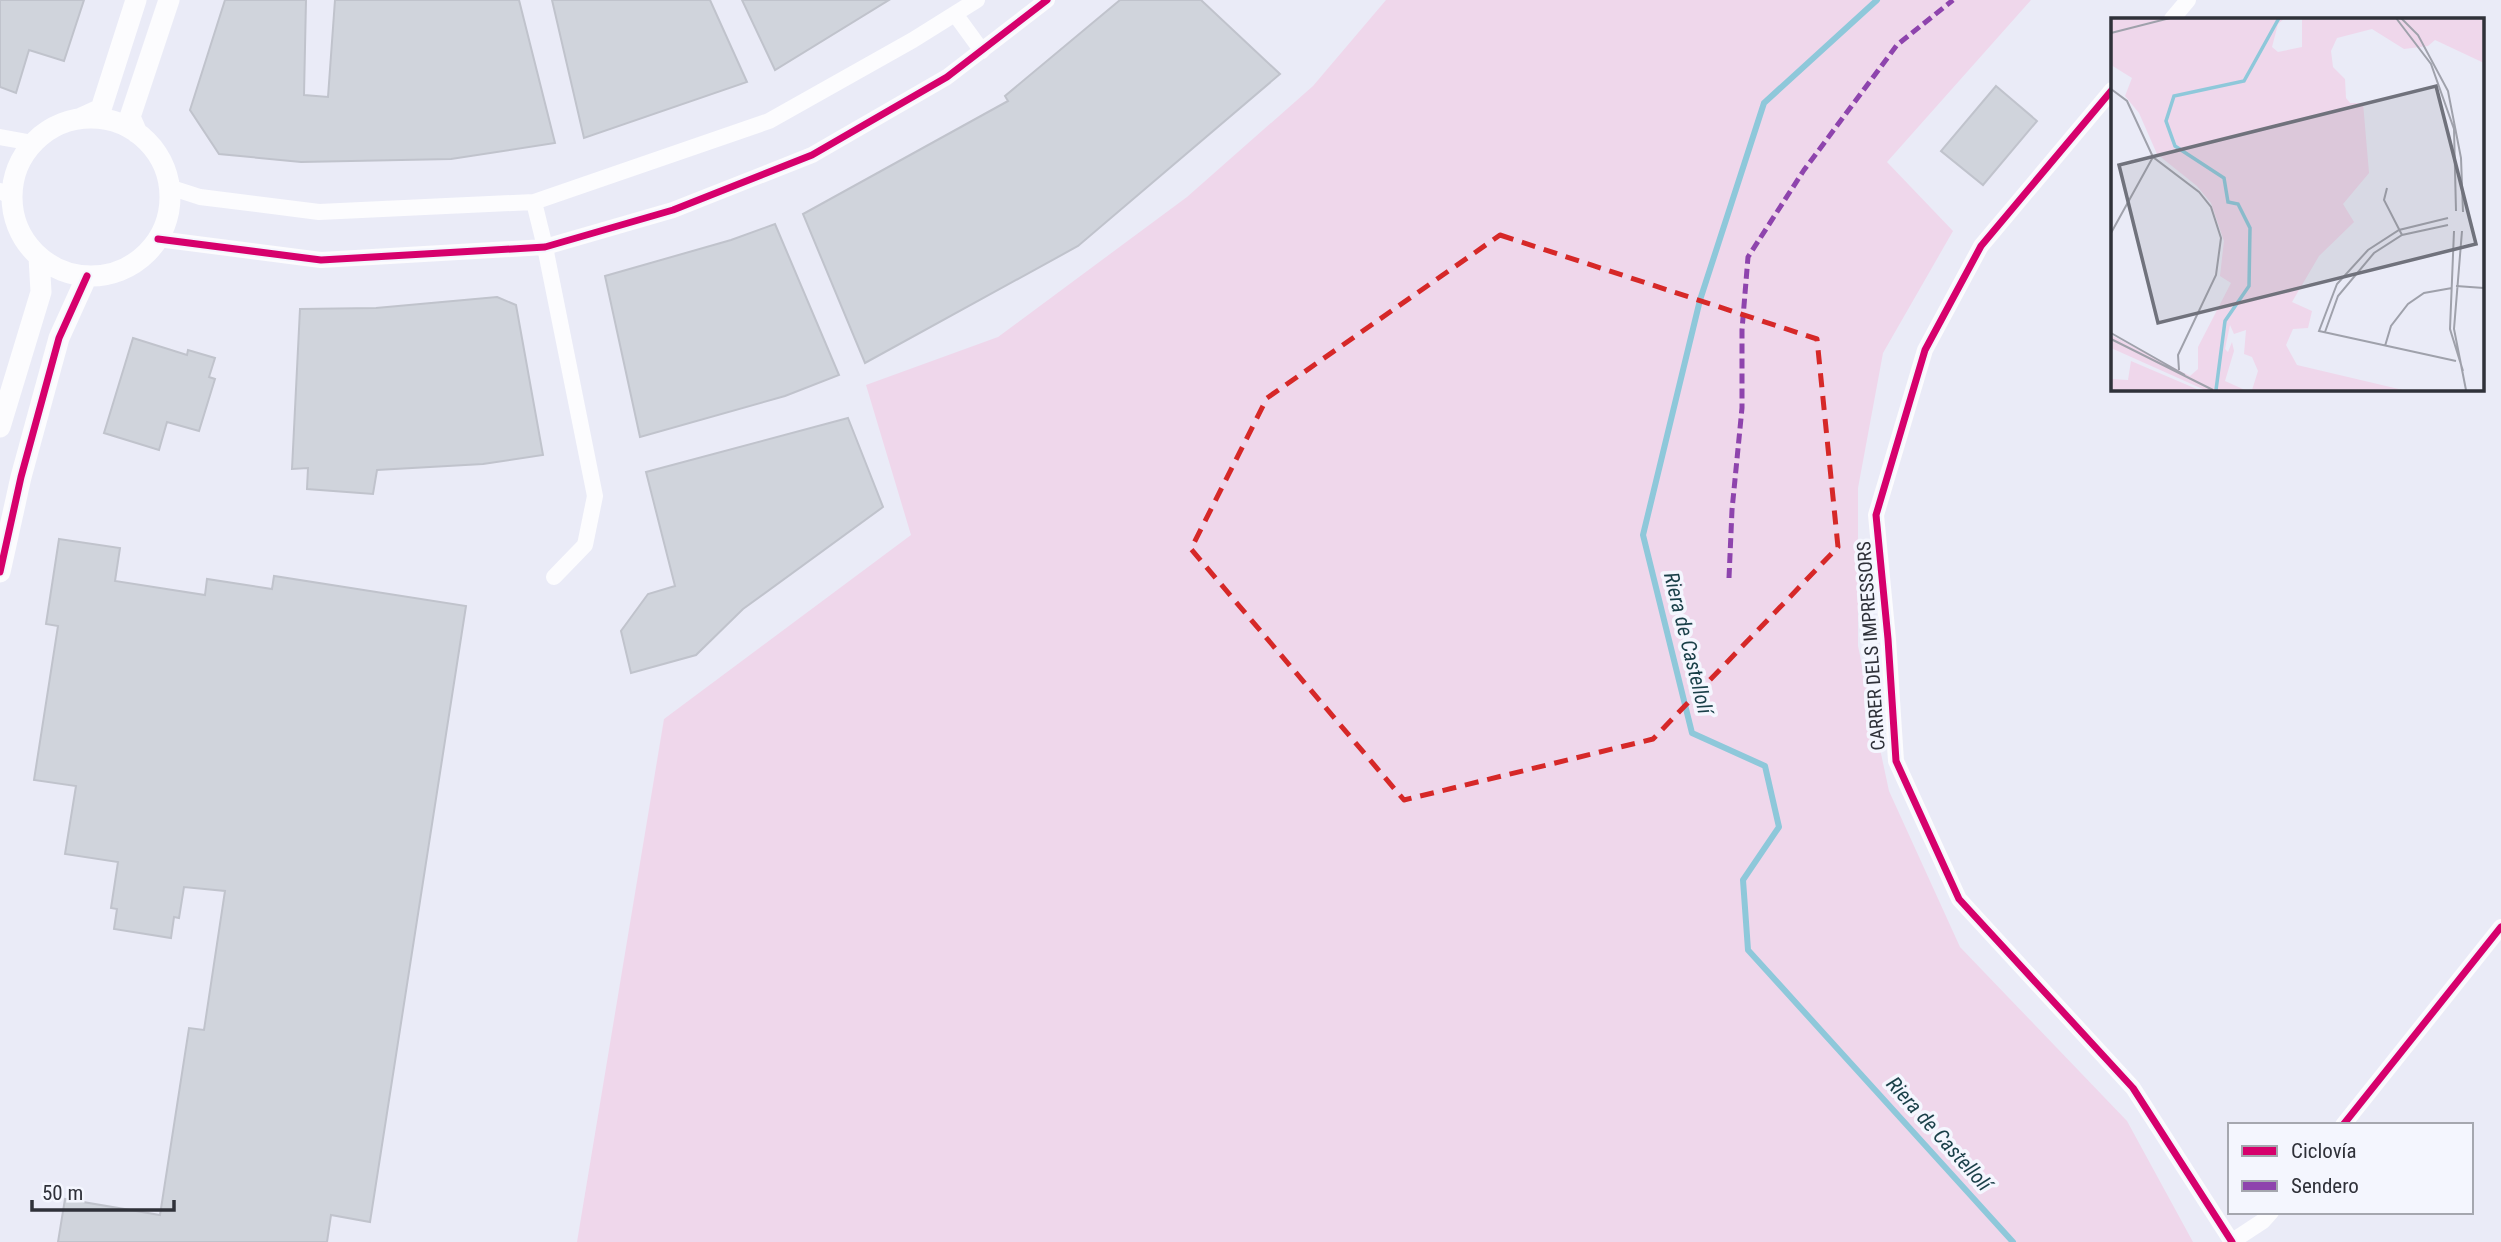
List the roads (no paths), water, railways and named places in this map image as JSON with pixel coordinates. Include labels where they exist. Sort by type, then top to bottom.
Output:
[{"type":"street","points":[[79,119],[101,109],[136,0]]},
{"type":"street","points":[[137,133],[130,117],[169,0]]},
{"type":"street","points":[[169,187],[200,197],[319,212],[534,202],[769,121],[913,40],[977,0]]},
{"type":"street","points":[[158,239],[321,260],[545,247],[673,210],[812,155],[947,77],[1047,0]]},
{"type":"street","points":[[2173,18],[2188,0]]},
{"type":"street","points":[[955,14],[982,51]]},
{"type":"street","name":"CARRER DELS IMPRESSORS","points":[[2111,91],[1981,246],[1925,349],[1876,515],[1896,761],[1959,899],[2133,1088],[2232,1242]]},
{"type":"street","points":[[99,118],[119,123],[137,133],[153,148],[164,166],[169,187],[168,214],[158,239],[144,255],[127,267],[108,274],[87,276],[62,271],[39,257],[24,240],[6,194],[21,159],[33,142],[62,123],[79,119],[99,118]]},
{"type":"street","points":[[0,137],[33,142]]},
{"type":"street","points":[[534,202],[595,496],[585,545],[554,577]]},
{"type":"street","points":[[0,427],[41,292],[39,257]]},
{"type":"street","points":[[0,572],[21,477],[60,338],[87,276]]},
{"type":"street","points":[[2345,1123],[2501,927]]},
{"type":"street","points":[[2232,1242],[2269,1214]]},
{"type":"waterway","name":"Riera de Castellolí","points":[[1877,0],[1764,103],[1700,300],[1643,535],[1692,733],[1765,766],[1779,827],[1743,880],[1748,950],[2013,1242]]}]
